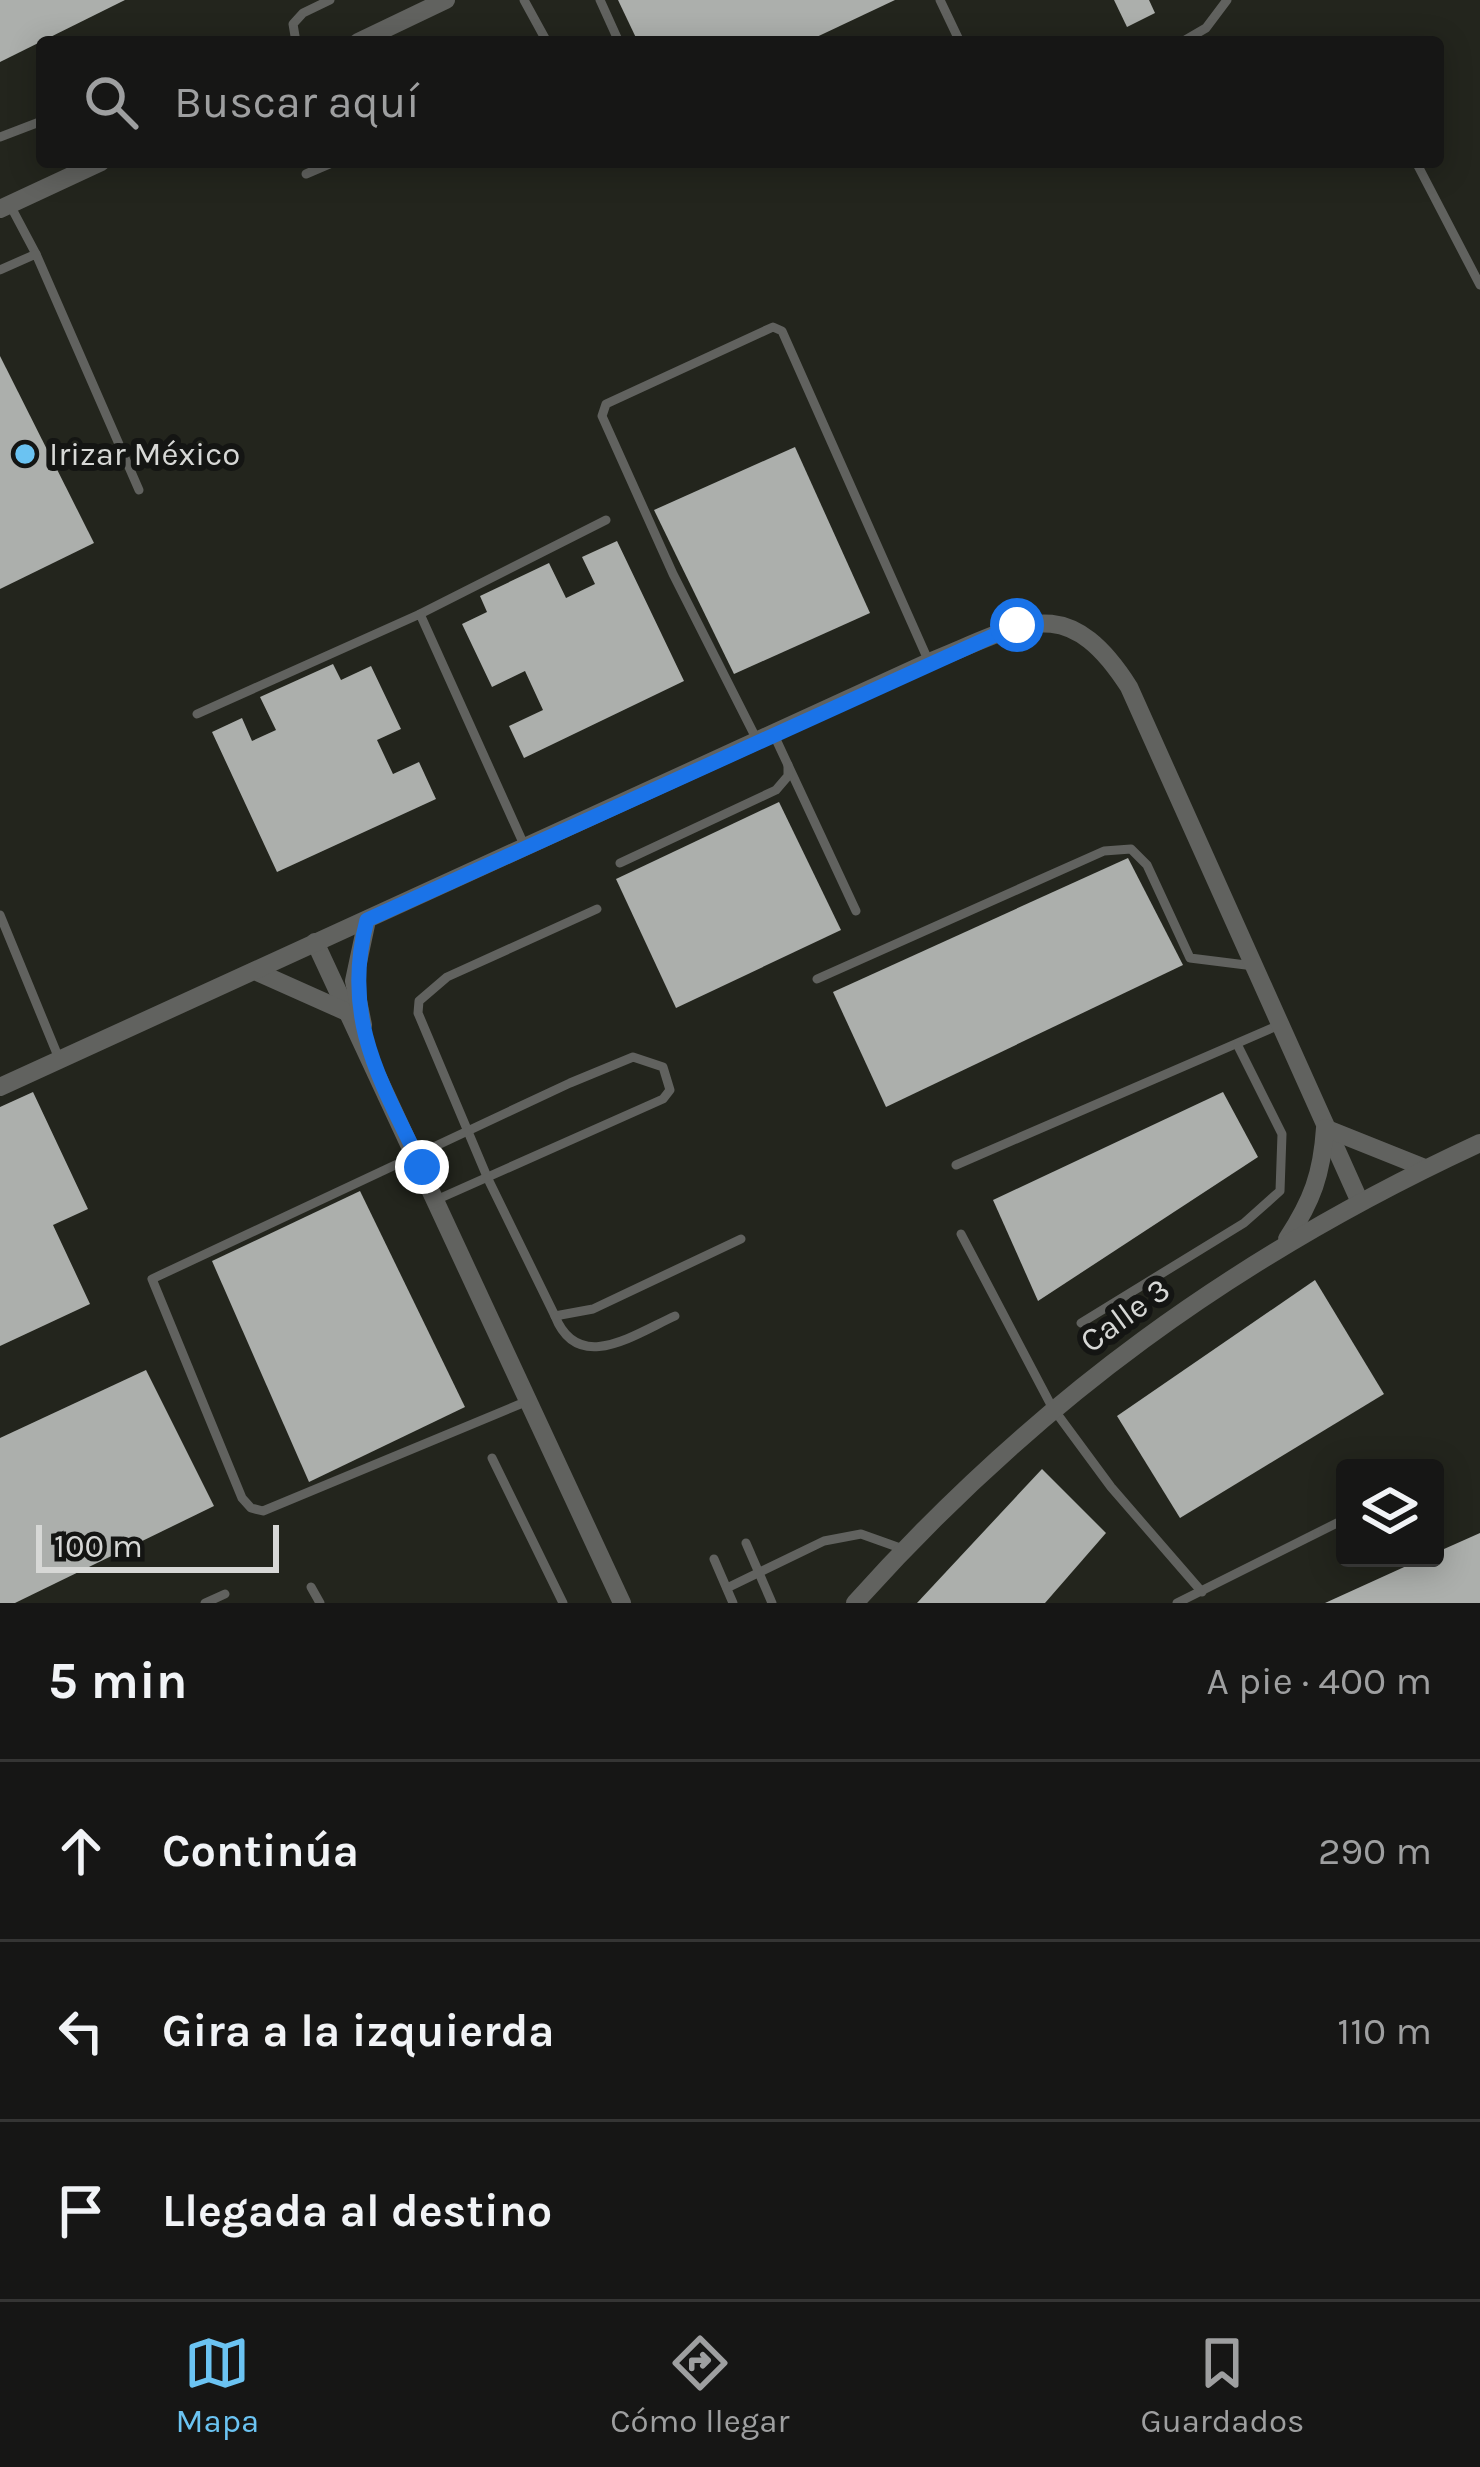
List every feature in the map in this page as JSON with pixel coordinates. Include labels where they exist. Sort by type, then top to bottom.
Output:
[{"type":"street","points":[[371,36],[446,0]]},
{"type":"street","points":[[5,207],[85,168]]},
{"type":"street","points":[[0,1087],[929,662],[1017,625],[1055,622],[1105,650],[1129,687],[1359,1201]]},
{"type":"street","points":[[367,920],[354,981],[368,1047]]},
{"type":"street","points":[[315,942],[530,1400],[615,1601]]},
{"type":"street","points":[[255,971],[350,1013]]},
{"type":"street","points":[[1325,1128],[1425,1168]]},
{"type":"street","points":[[1285,1244],[1318,1186],[1325,1128]]},
{"type":"street","name":"Calle 3","points":[[855,1603],[903,1549],[1052,1407],[1153,1329],[1359,1201],[1480,1143]]},
{"type":"lane","points":[[295,36],[292,24],[302,13],[330,0]]},
{"type":"lane","points":[[524,0],[545,36]]},
{"type":"lane","points":[[600,0],[616,36]]},
{"type":"lane","points":[[940,0],[957,36]]},
{"type":"lane","points":[[1192,36],[1206,28],[1227,0]]},
{"type":"lane","points":[[0,137],[36,123]]},
{"type":"lane","points":[[305,175],[321,168]]},
{"type":"lane","points":[[1419,168],[1480,285]]},
{"type":"lane","points":[[5,207],[36,254],[140,490]]},
{"type":"lane","points":[[0,270],[36,254]]},
{"type":"lane","points":[[856,911],[788,765],[766,739],[653,531],[602,416],[606,404],[773,327],[782,331],[929,662]]},
{"type":"lane","points":[[197,714],[420,614],[606,520]]},
{"type":"lane","points":[[420,614],[525,847]]},
{"type":"lane","points":[[620,863],[776,790],[788,776],[788,765]]},
{"type":"lane","points":[[817,979],[1104,851],[1132,849],[1147,865],[1190,958],[1254,966]]},
{"type":"lane","points":[[597,909],[447,977],[419,1001],[418,1013],[488,1178],[570,1341],[586,1349],[602,1348],[675,1316]]},
{"type":"lane","points":[[0,915],[60,1060]]},
{"type":"lane","points":[[956,1165],[1238,1046],[1279,1024]]},
{"type":"lane","points":[[1081,1323],[1244,1223],[1280,1191],[1282,1134],[1238,1046]]},
{"type":"lane","points":[[435,1200],[662,1099],[670,1090],[668,1078],[656,1061],[633,1057],[415,1152],[152,1279],[251,1508],[262,1511],[530,1400]]},
{"type":"lane","points":[[961,1234],[1052,1407],[1111,1487],[1202,1592]]},
{"type":"lane","points":[[556,1316],[593,1309],[741,1239]]},
{"type":"lane","points":[[492,1458],[563,1603]]},
{"type":"lane","points":[[1178,1603],[1336,1524]]},
{"type":"lane","points":[[727,1588],[824,1541],[861,1534],[903,1549]]},
{"type":"lane","points":[[746,1544],[772,1603]]},
{"type":"lane","points":[[715,1559],[734,1603]]},
{"type":"lane","points":[[311,1587],[320,1603]]},
{"type":"lane","points":[[205,1603],[225,1594]]},
{"type":"shaded area","points":[[0,0],[1480,0],[1480,1603],[0,1603]]},
{"type":"building","points":[[0,0],[125,0],[52,36],[36,36],[36,44],[0,62]]},
{"type":"building","points":[[618,0],[895,0],[819,36],[635,36]]},
{"type":"building","points":[[1114,0],[1149,0],[1155,13],[1127,27]]},
{"type":"building","name":"Irizar México","points":[[0,356],[94,543],[0,589]]},
{"type":"building","points":[[795,447],[870,613],[734,674],[654,510]]},
{"type":"building","points":[[617,541],[684,681],[524,758],[509,726],[543,710],[525,671],[492,687],[462,624],[487,612],[480,596],[549,563],[566,598],[595,584],[582,557]]},
{"type":"building","points":[[333,664],[341,680],[371,666],[401,729],[377,740],[393,774],[419,762],[436,799],[277,872],[212,732],[242,718],[252,741],[276,730],[260,697]]},
{"type":"building","points":[[779,802],[841,930],[676,1008],[616,879]]},
{"type":"building","points":[[1128,858],[1183,965],[886,1107],[833,992]]},
{"type":"building","points":[[33,1092],[88,1209],[53,1225],[90,1304],[0,1346],[0,1107]]},
{"type":"building","points":[[1223,1092],[1258,1157],[1038,1301],[993,1200]]},
{"type":"building","points":[[360,1191],[465,1407],[309,1482],[212,1261]]},
{"type":"building","points":[[1315,1280],[1384,1394],[1180,1518],[1117,1416]]},
{"type":"building","points":[[146,1370],[214,1506],[15,1603],[0,1603],[0,1438]]},
{"type":"building","points":[[1042,1469],[1106,1533],[1045,1603],[917,1603]]},
{"type":"building","points":[[1480,1533],[1480,1603],[1325,1603],[1404,1567],[1444,1567],[1444,1549]]},
{"type":"place","name":"Irizar México","points":[[25,454]]},
{"type":"route","points":[[422,1167],[368,1047],[354,981],[367,920],[1017,625]]}]
